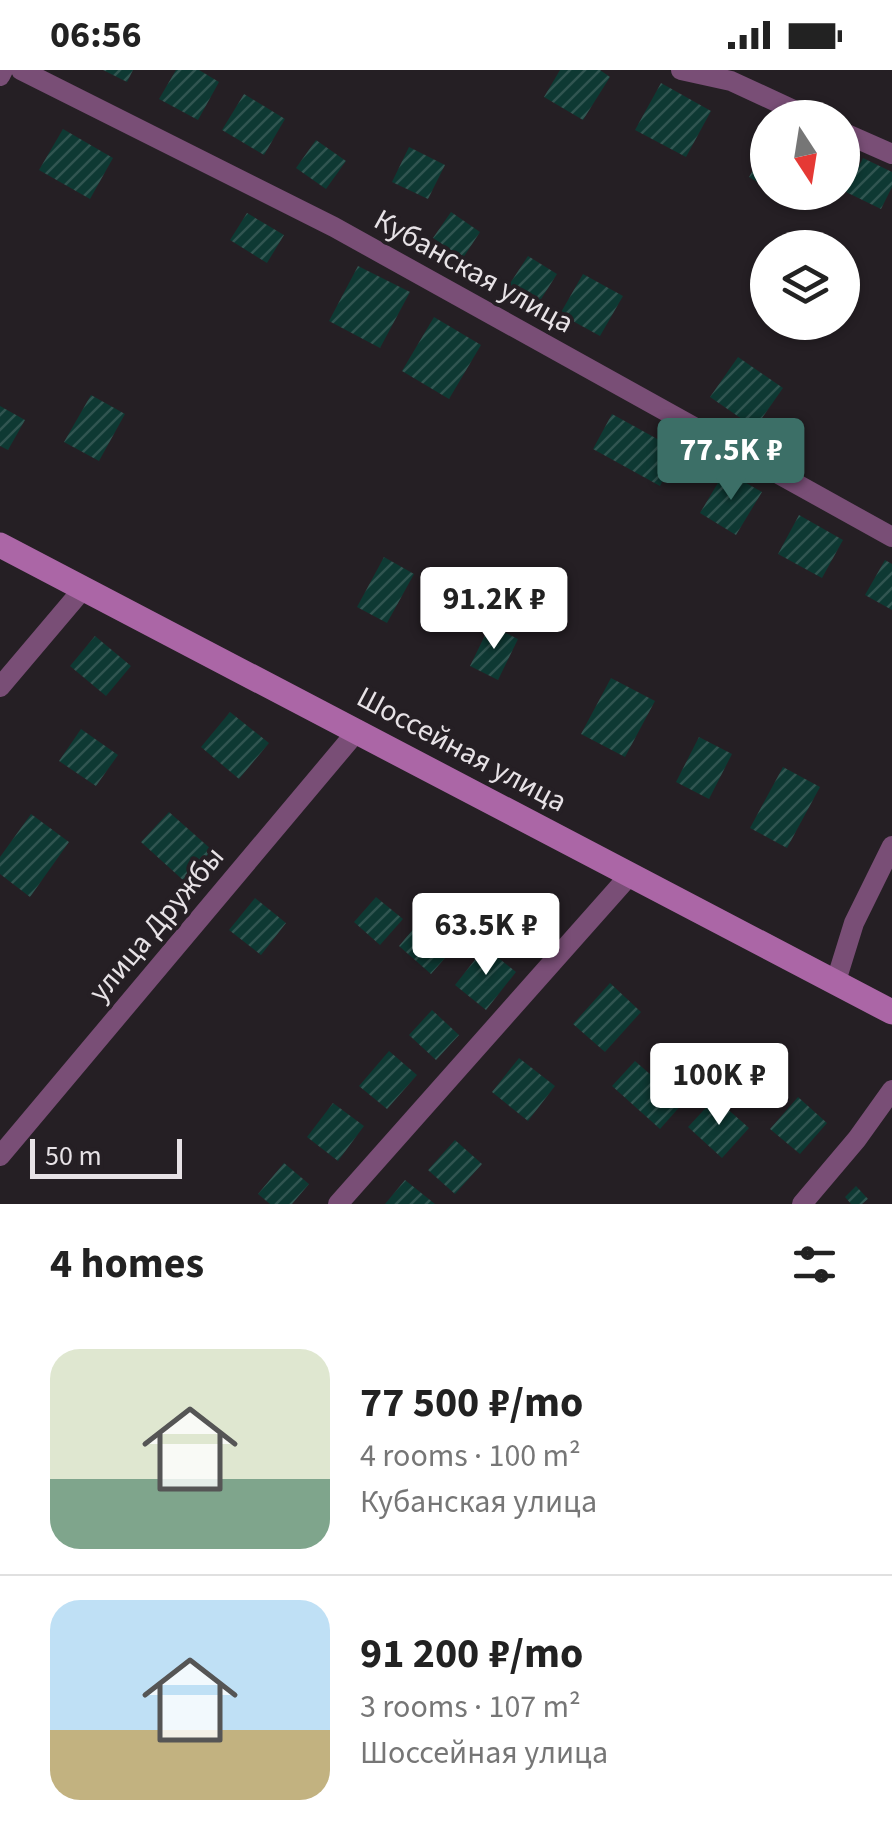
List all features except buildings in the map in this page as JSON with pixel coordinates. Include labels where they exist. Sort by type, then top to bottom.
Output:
[{"type":"main road","name":"Шоссейная улица","points":[[0,545],[892,1012]]},
{"type":"street","name":"Кубанская улица","points":[[21,70],[334,227],[892,537]]},
{"type":"street","points":[[680,70],[731,82],[771,100]]},
{"type":"street","points":[[860,140],[892,154]]},
{"type":"street","points":[[0,687],[83,588]]},
{"type":"street","name":"улица Дружбы","points":[[0,1156],[358,730]]},
{"type":"street","points":[[836,981],[854,923],[892,846]]},
{"type":"street","points":[[338,1204],[629,876]]},
{"type":"street","points":[[802,1204],[858,1139],[892,1090]]}]
